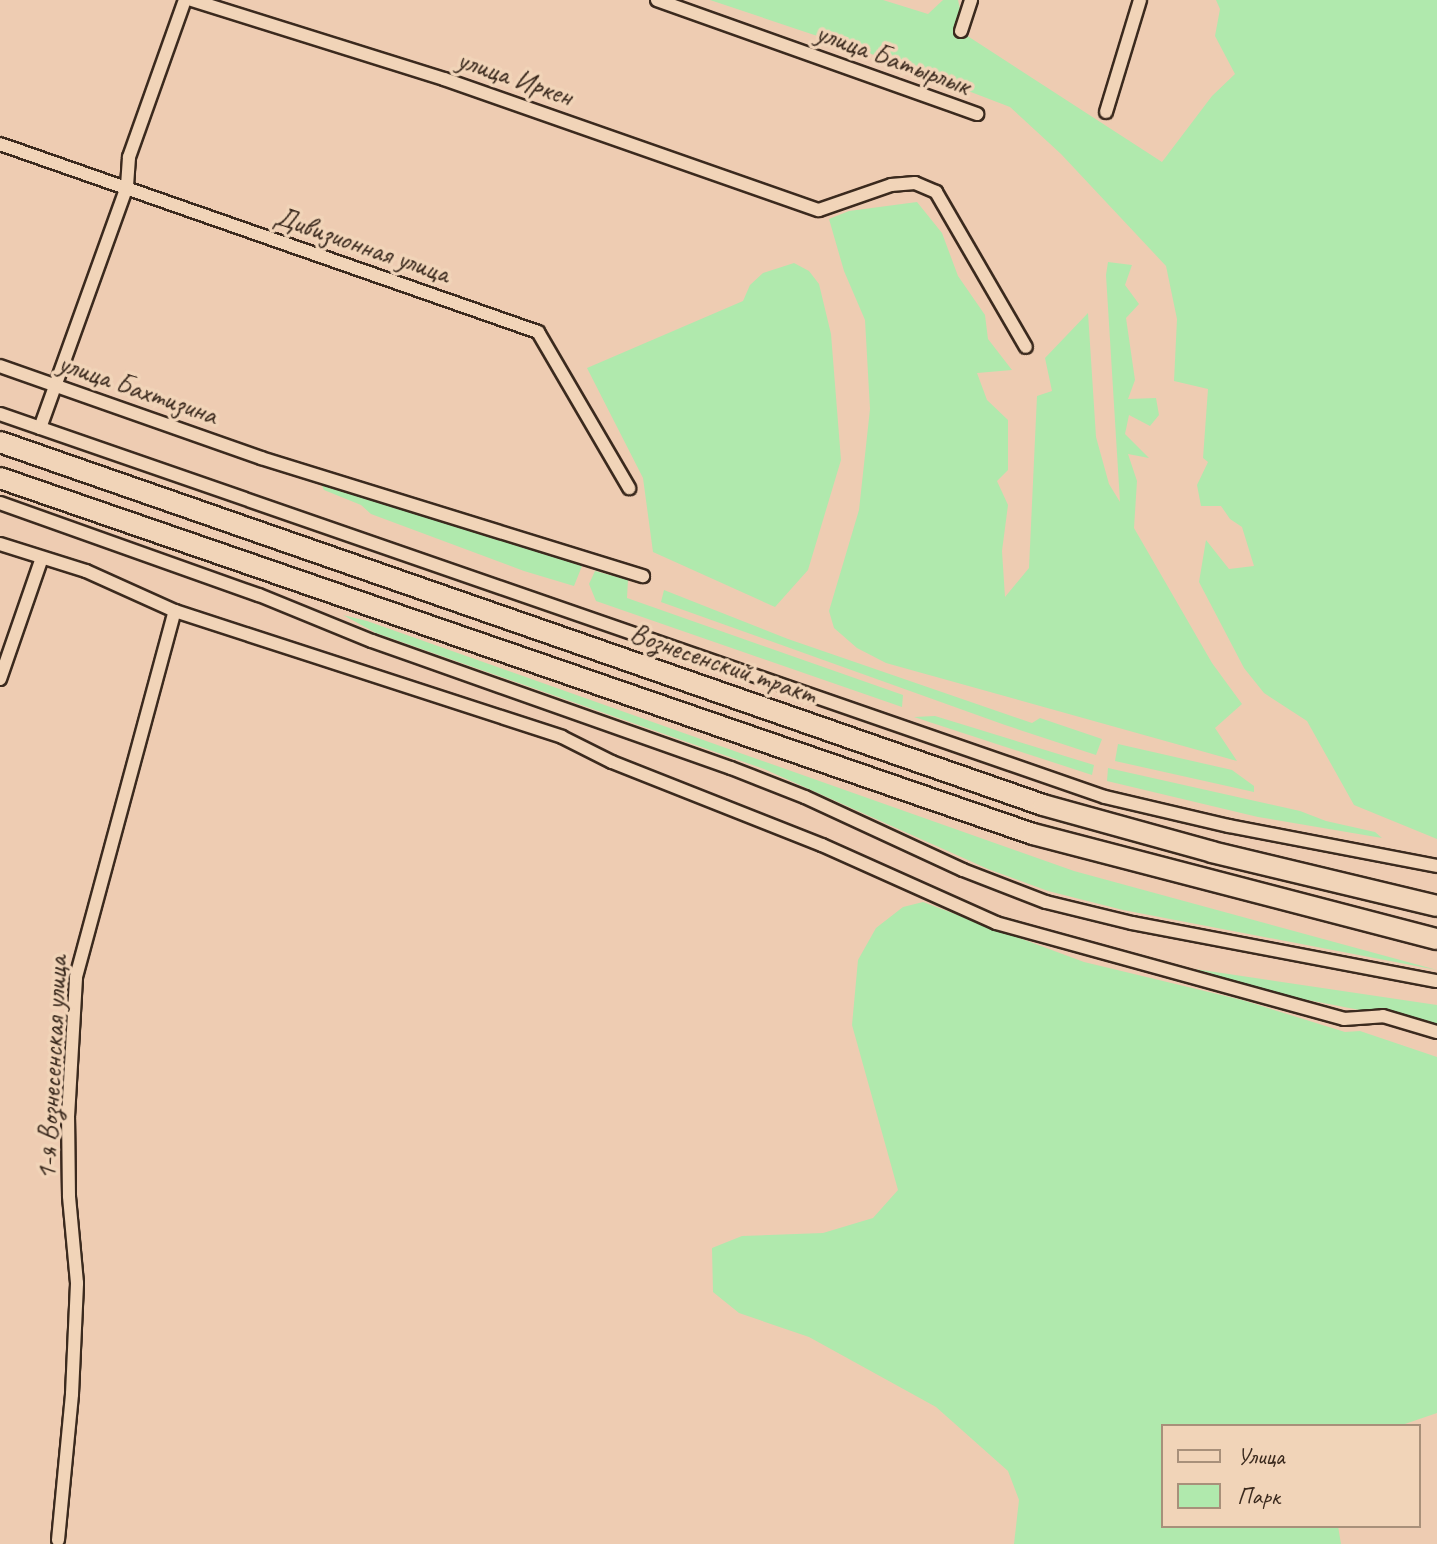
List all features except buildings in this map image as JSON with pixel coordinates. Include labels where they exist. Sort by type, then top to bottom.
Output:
[{"type":"main road","name":"Вознесенский тракт","points":[[0,442],[1043,805],[1212,852],[1437,906]]},
{"type":"main road","points":[[0,478],[1033,834],[1437,939]]},
{"type":"street","points":[[40,428],[127,186],[129,157],[185,0]]},
{"type":"street","name":"улица Иркен","points":[[192,0],[444,79],[819,210],[891,185],[915,183],[936,192],[1026,347]]},
{"type":"street","name":"улица Батырлык","points":[[657,0],[977,114]]},
{"type":"street","points":[[961,31],[971,0]]},
{"type":"street","points":[[1106,112],[1140,0]]},
{"type":"street","name":"Дивизионная улица","points":[[0,144],[538,332],[629,488]]},
{"type":"street","name":"улица Бахтизина","points":[[0,366],[261,458],[643,576]]},
{"type":"street","points":[[0,414],[1105,797],[1229,826],[1437,866]]},
{"type":"street","points":[[0,503],[259,595],[372,641],[731,768],[805,797],[963,870],[1046,902],[1132,923],[1437,981]]},
{"type":"street","points":[[0,544],[86,571],[175,611],[562,737],[612,762],[822,845],[1008,927],[1344,1019],[1383,1016],[1437,1032]]},
{"type":"street","points":[[0,679],[42,558]]},
{"type":"street","name":"1-я Вознесенская улица","points":[[58,1540],[72,1394],[77,1283],[69,1196],[68,1117],[76,977],[175,611]]},
{"type":"green space","points":[[710,0],[883,0],[928,14],[943,0],[958,0],[966,35],[1162,162],[1212,96],[1235,74],[1215,36],[1220,9],[1216,0],[1437,0],[1437,839],[1354,805],[1307,721],[1264,693],[1244,668],[1199,582],[1206,540],[1229,569],[1254,566],[1242,527],[1230,519],[1221,506],[1201,506],[1197,485],[1208,462],[1203,458],[1208,389],[1174,381],[1177,319],[1166,266],[1061,154],[1010,107],[877,56]]},
{"type":"green space","points":[[917,202],[942,233],[958,276],[985,315],[988,339],[1012,370],[977,373],[987,400],[1008,420],[1008,470],[997,481],[1008,505],[1002,551],[1005,597],[1029,568],[1037,396],[1052,391],[1045,358],[1088,313],[1096,437],[1109,484],[1120,502],[1106,275],[1108,262],[1132,265],[1125,285],[1139,304],[1126,318],[1135,380],[1128,399],[1156,398],[1159,415],[1150,426],[1129,415],[1125,434],[1149,458],[1128,454],[1137,481],[1134,528],[1212,663],[1242,704],[1215,728],[1237,761],[886,663],[857,648],[834,628],[829,611],[859,510],[870,409],[865,320],[844,271],[829,219],[849,211]]},
{"type":"green space","points":[[794,263],[809,271],[819,284],[831,334],[841,460],[808,570],[775,607],[653,552],[643,478],[587,368],[743,301],[750,285],[763,273]]},
{"type":"green space","points":[[321,484],[582,566],[574,586],[524,571],[371,514],[361,505],[324,490]]},
{"type":"green space","points":[[595,571],[628,580],[627,598],[903,695],[902,707],[596,601],[589,584]]},
{"type":"green space","points":[[664,590],[788,639],[1032,723],[1040,718],[1102,739],[1096,755],[1005,725],[661,602]]},
{"type":"green space","points":[[343,615],[1074,871],[1437,970],[1123,910],[1048,891],[988,869],[764,769],[376,633]]},
{"type":"green space","points":[[935,716],[1094,765],[1092,775],[914,717]]},
{"type":"green space","points":[[1118,744],[1232,770],[1254,786],[1254,792],[1115,761]]},
{"type":"green space","points":[[1108,768],[1300,811],[1326,821],[1375,832],[1382,838],[1258,817],[1107,781]]},
{"type":"green space","points":[[923,902],[1084,962],[1242,1000],[1345,1032],[1360,1031],[1437,1057],[1437,1413],[1405,1424],[1161,1424],[1161,1528],[1338,1528],[1341,1544],[1014,1544],[1019,1500],[1008,1471],[936,1407],[809,1337],[739,1313],[713,1292],[712,1248],[742,1236],[823,1233],[873,1218],[898,1190],[852,1025],[858,960],[876,928],[903,907]]},
{"type":"green space","points":[[1195,969],[1437,1005],[1437,1025],[1282,995]]}]
